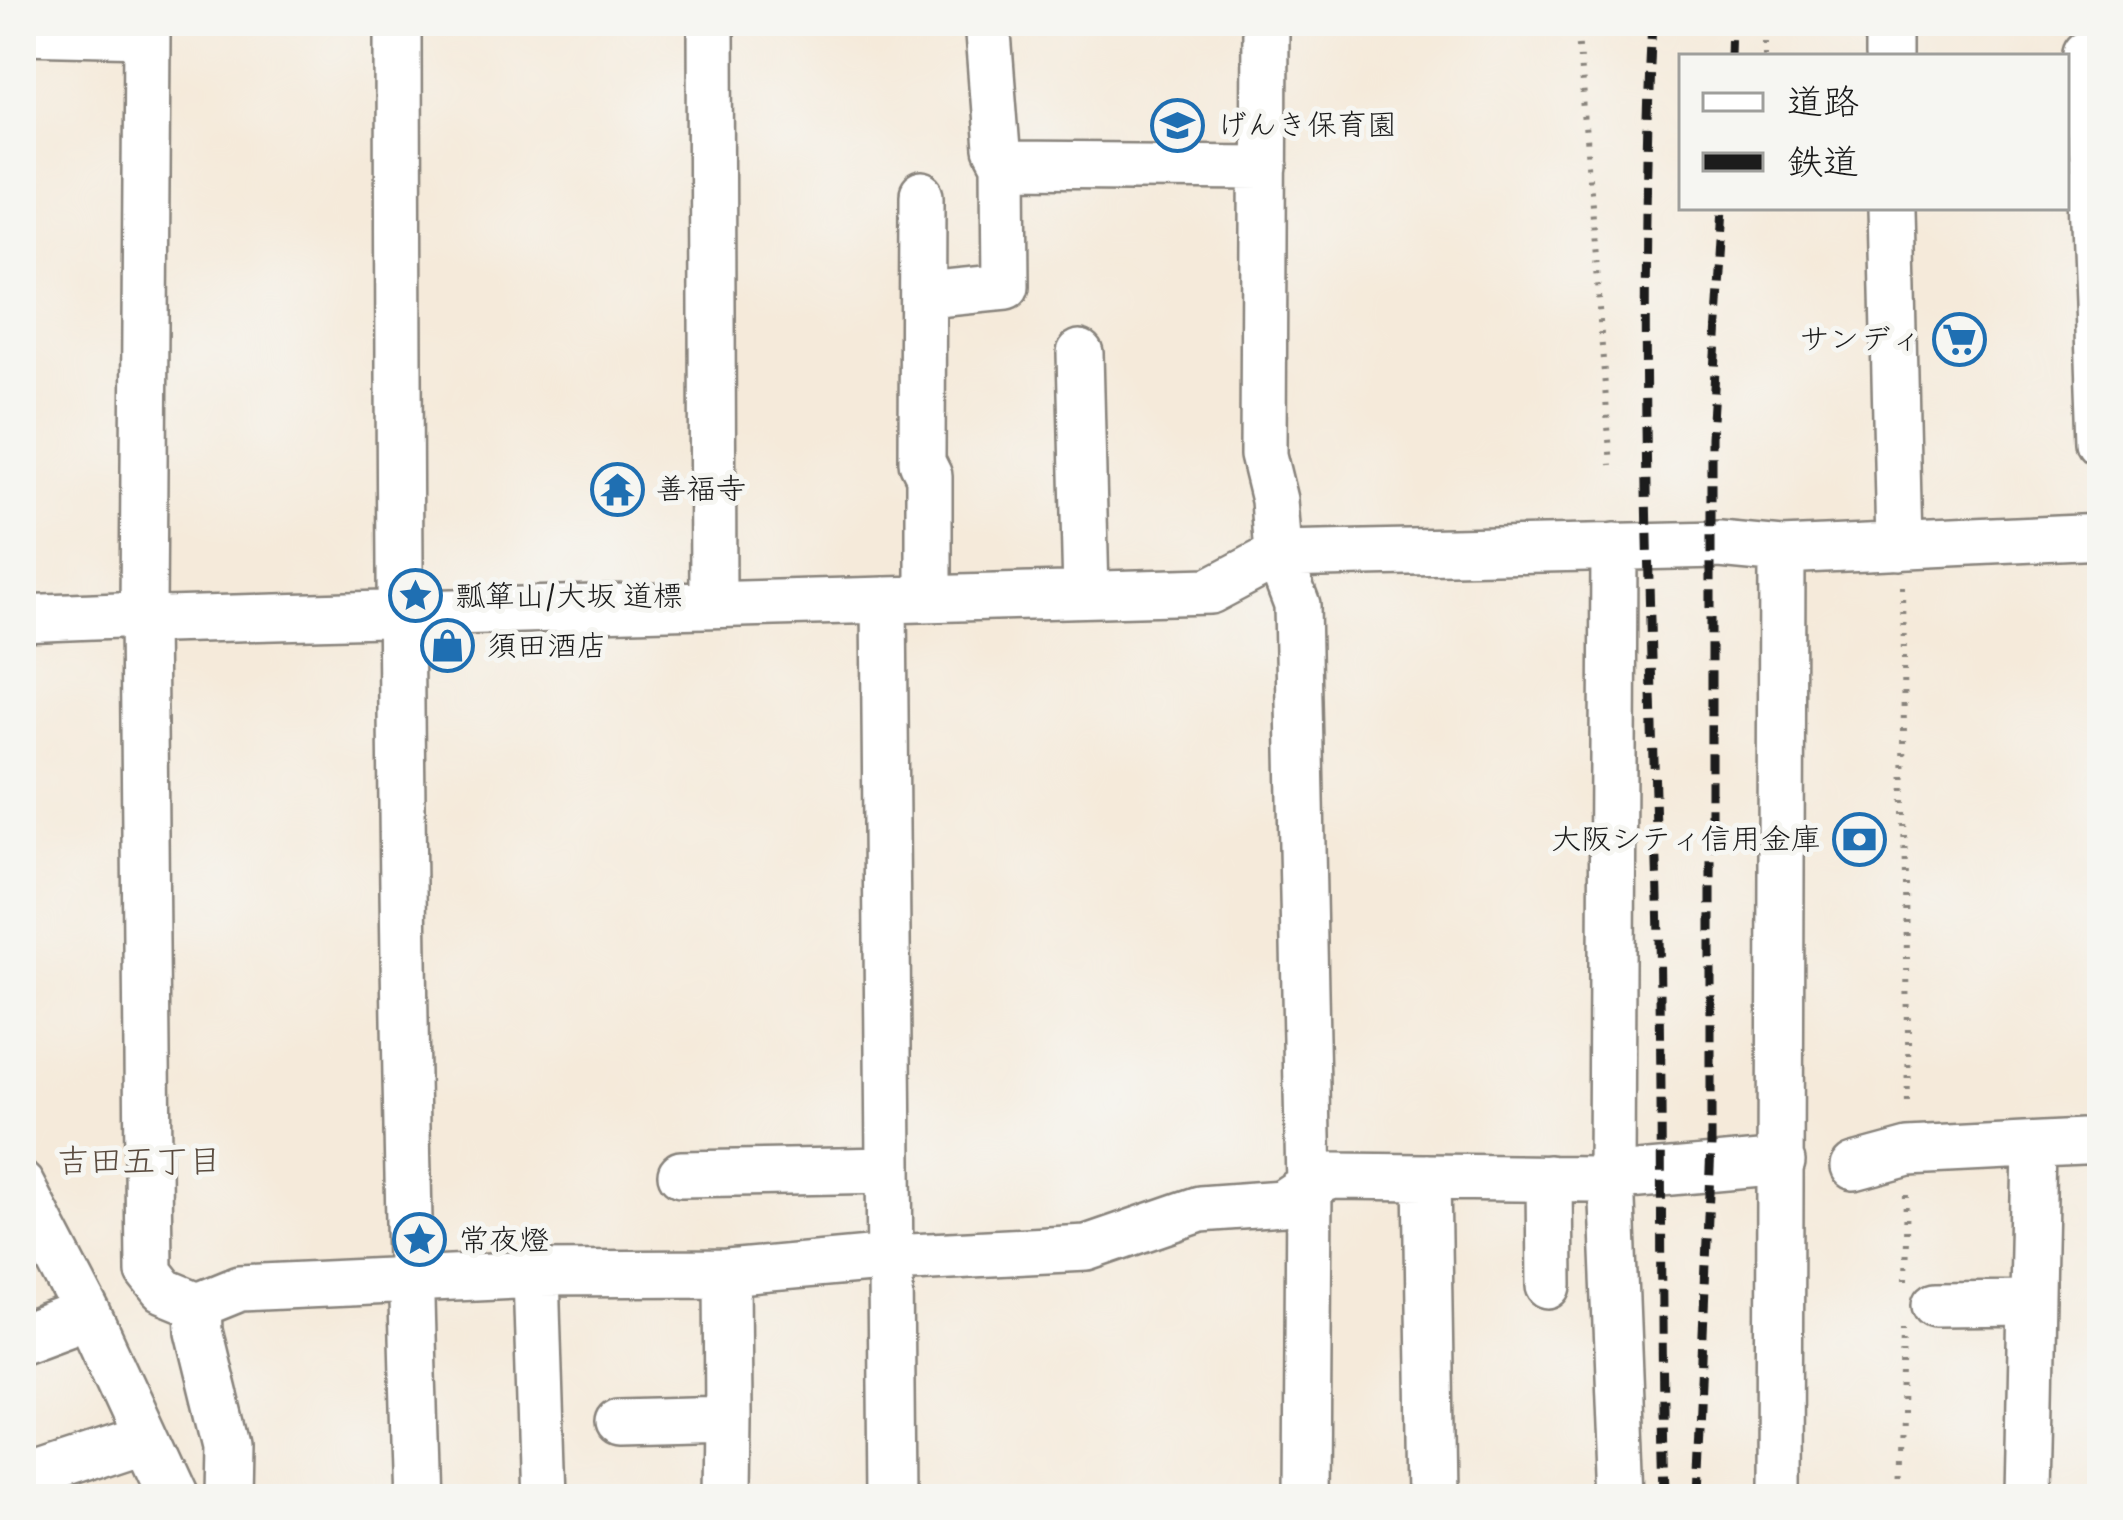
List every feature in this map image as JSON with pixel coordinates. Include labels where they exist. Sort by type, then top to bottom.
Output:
[{"type":"street","points":[[398,21],[400,611],[418,1499]]},
{"type":"street","points":[[711,21],[713,603]]},
{"type":"street","points":[[926,295],[1006,287],[1005,165],[997,150],[987,21]]},
{"type":"street","points":[[1265,21],[1263,455],[1274,500],[1278,555],[1297,605],[1309,1185],[1307,1499]]},
{"type":"street","points":[[1888,21],[1888,54]]},
{"type":"street","points":[[25,28],[132,27],[147,34],[143,614],[149,1272],[164,1291],[198,1305],[240,1288],[536,1274],[727,1273],[891,1258],[1087,1248],[1200,1209],[1282,1202],[1309,1185],[1334,1177],[1611,1177],[1781,1162]]},
{"type":"street","points":[[2088,56],[2102,442]]},
{"type":"street","points":[[1005,165],[1264,167]]},
{"type":"street","points":[[892,1499],[889,1170],[906,598],[929,476],[922,462],[923,196]]},
{"type":"street","points":[[1892,210],[1900,561]]},
{"type":"street","points":[[1080,353],[1086,595]]},
{"type":"street","points":[[21,619],[143,614],[165,620],[1210,591],[1278,555],[1720,545],[1900,561],[2102,536]]},
{"type":"street","points":[[1614,548],[1611,1177],[1624,1499]]},
{"type":"street","points":[[1779,1499],[1782,551]]},
{"type":"street","points":[[1854,1167],[1909,1152],[2102,1142]]},
{"type":"street","points":[[2028,1499],[2035,1147]]},
{"type":"street","points":[[681,1174],[889,1170]]},
{"type":"street","points":[[1427,1177],[1432,1499]]},
{"type":"street","points":[[1549,1178],[1550,1286]]},
{"type":"street","points":[[21,1185],[88,1314],[173,1499]]},
{"type":"street","points":[[727,1273],[727,1499]]},
{"type":"street","points":[[536,1274],[543,1499]]},
{"type":"street","points":[[1936,1304],[2032,1303]]},
{"type":"street","points":[[198,1305],[199,1331],[226,1445],[226,1499]]},
{"type":"street","points":[[21,1339],[88,1314]]},
{"type":"street","points":[[619,1422],[728,1419]]},
{"type":"street","points":[[21,1481],[146,1440]]},
{"type":"path","points":[[1577,21],[1611,466]]},
{"type":"path","points":[[1766,21],[1766,54]]},
{"type":"path","points":[[1900,561],[1909,1152]]},
{"type":"railway","points":[[1652,21],[1645,337],[1665,1499]]},
{"type":"railway","points":[[1730,54],[1731,21]]},
{"type":"railway","points":[[1696,1499],[1711,1146],[1711,437],[1725,210]]},
{"type":"place","name":"げんき保育園","points":[[1178,125]]},
{"type":"place","name":"サンディ","points":[[1960,339]]},
{"type":"place","name":"善福寺","points":[[617,489]]},
{"type":"place","name":"瓢箪山/大坂 道標","points":[[416,596]]},
{"type":"place","name":"須田酒店","points":[[448,646]]},
{"type":"place","name":"大阪シティ信用金庫","points":[[1860,839]]},
{"type":"place","name":"常夜燈","points":[[420,1240]]},
{"type":"district","name":"吉田五丁目","points":[[139,1160]]}]
